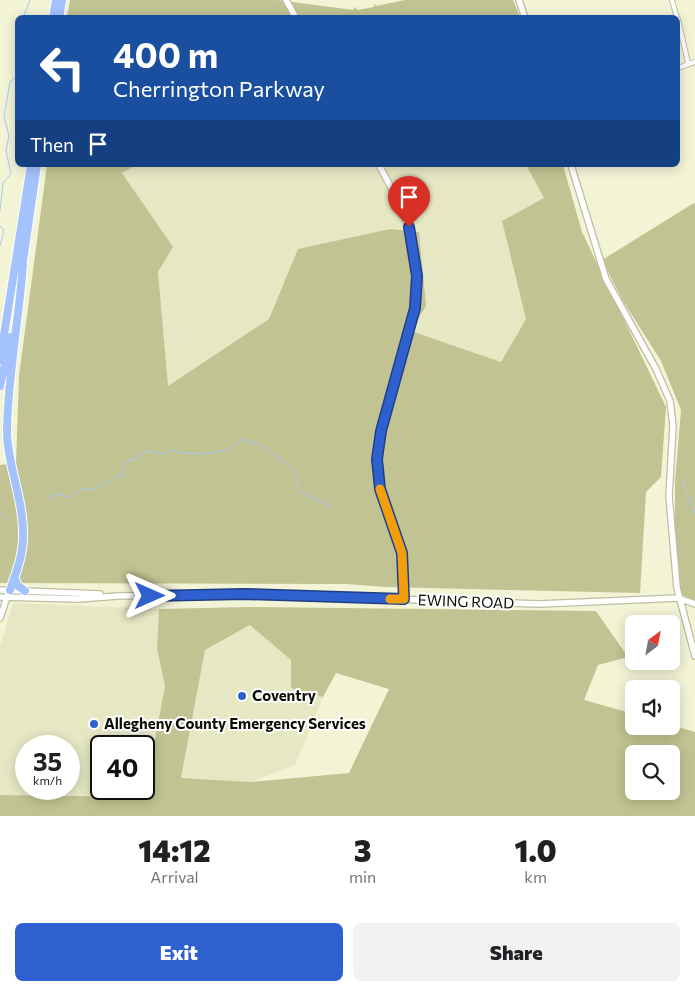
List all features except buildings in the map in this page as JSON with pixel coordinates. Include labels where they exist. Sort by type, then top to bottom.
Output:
[{"type":"highway","points":[[54,15],[56,0]]},
{"type":"highway","points":[[60,15],[62,0]]},
{"type":"highway","points":[[0,360],[31,167]]},
{"type":"highway","points":[[0,386],[23,264],[37,167]]},
{"type":"highway","points":[[9,593],[21,556],[23,533],[21,512],[10,461],[8,405],[23,264]]},
{"type":"highway","points":[[15,578],[17,585],[25,591]]},
{"type":"street","points":[[286,0],[294,15]]},
{"type":"street","points":[[519,0],[524,15]]},
{"type":"street","points":[[672,0],[676,15]]},
{"type":"street","points":[[680,30],[688,63]]},
{"type":"street","points":[[680,67],[695,62]]},
{"type":"street","points":[[380,167],[409,227],[417,276],[413,318],[381,431],[377,459],[380,489],[402,553],[404,599]]},
{"type":"street","points":[[572,167],[606,279],[660,377],[670,402],[673,426],[669,496],[678,598],[695,656]]},
{"type":"street","name":"EWING ROAD","points":[[0,590],[9,593],[78,599],[117,596],[244,594],[540,604],[678,598],[695,604]]},
{"type":"street","name":"EWING ROAD","points":[[0,597],[9,593],[25,591],[117,596]]},
{"type":"street","points":[[0,618],[9,593]]},
{"type":"shaded area","points":[[70,0],[277,0],[353,10],[355,7],[357,10],[374,7],[374,3],[376,6],[405,0],[513,0],[519,15],[68,15]]},
{"type":"shaded area","points":[[47,167],[132,167],[122,173],[173,247],[158,272],[168,386],[269,319],[298,249],[390,229],[419,232],[426,306],[411,331],[501,362],[526,319],[502,221],[544,198],[527,167],[564,167],[582,232],[666,407],[661,477],[646,492],[640,593],[386,587],[346,584],[0,583],[0,465],[16,463],[19,376]]},
{"type":"shaded area","points":[[132,167],[527,167],[544,198],[502,221],[526,319],[501,362],[410,331],[419,232],[390,229],[299,249],[269,319],[168,386],[158,272],[173,247],[122,173]]},
{"type":"shaded area","points":[[694,203],[695,600],[680,594],[675,527],[675,481],[681,410],[661,361],[623,301],[602,260]]},
{"type":"shaded area","points":[[13,603],[159,609],[157,649],[165,686],[155,739],[155,735],[90,735],[90,797],[80,797],[80,735],[15,735],[15,795],[0,795],[0,647]]},
{"type":"shaded area","points":[[248,607],[596,611],[625,653],[625,658],[598,665],[584,700],[625,711],[625,735],[680,735],[680,728],[695,732],[695,816],[0,816],[0,795],[15,795],[15,800],[80,800],[80,796],[90,796],[90,800],[155,800],[155,739],[165,686],[157,649],[159,609]],"holes":[[[250,625],[291,660],[291,688],[323,697],[336,673],[389,689],[349,773],[250,782],[181,778],[205,650]]]},
{"type":"shaded area","points":[[251,625],[291,660],[291,688],[323,697],[295,765],[250,782],[181,778],[205,650]]},
{"type":"waterway","points":[[24,15],[30,0]]},
{"type":"waterway","points":[[0,211],[3,183],[11,174],[6,150],[9,136],[4,117],[10,82],[15,78]]},
{"type":"waterway","points":[[0,226],[4,230],[0,246]]},
{"type":"waterway","points":[[46,499],[57,494],[70,497],[83,489],[96,489],[117,476],[124,475],[122,467],[128,460],[136,459],[146,451],[164,454],[173,450],[183,453],[208,454],[230,449],[244,439],[262,446],[295,470],[299,491],[331,507]]},
{"type":"waterway","points":[[683,480],[695,513]]},
{"type":"waterway","points":[[0,513],[9,522]]},
{"type":"slow traffic","points":[[380,489],[400,543],[404,567],[404,599],[390,599]]},
{"type":"place","name":"Coventry","points":[[242,696]]},
{"type":"place","name":"Allegheny County Emergency Services","points":[[94,724]]},
{"type":"route","points":[[150,596],[244,594],[404,599],[402,553],[380,489],[377,459],[381,431],[415,308],[417,276],[413,239],[409,227]]}]
